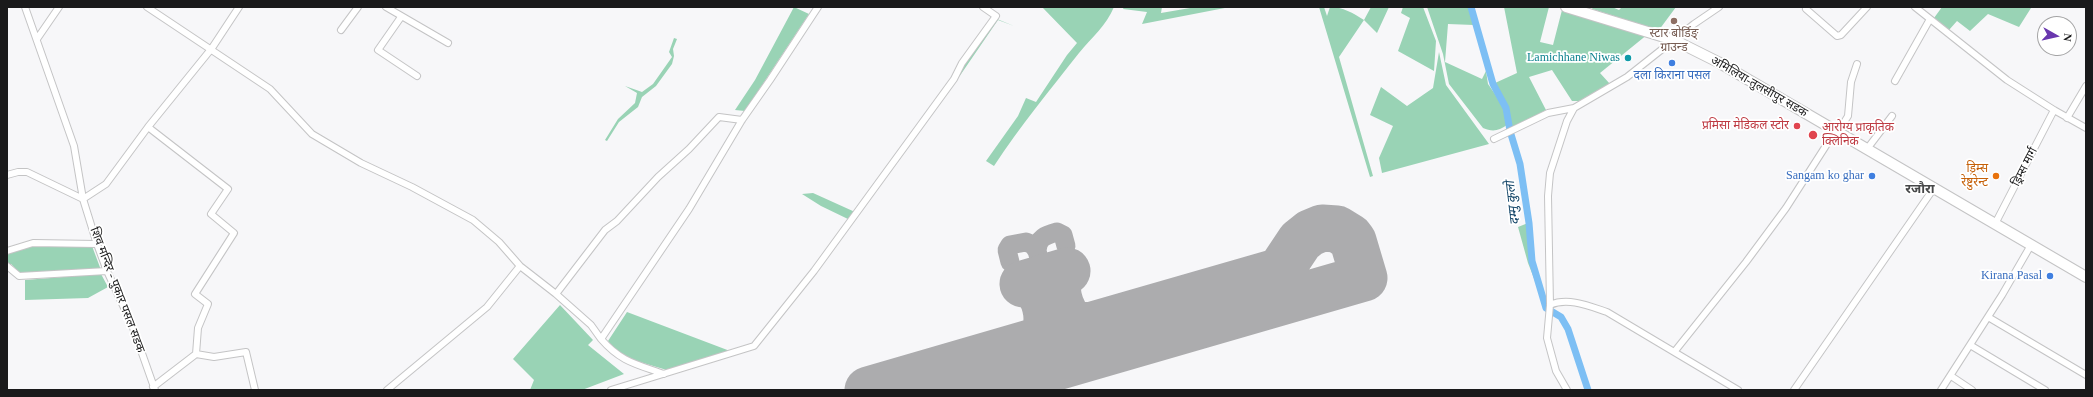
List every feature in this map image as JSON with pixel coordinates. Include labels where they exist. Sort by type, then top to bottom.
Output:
[{"type":"main road","name":"अमिलिया-तुलसीपुर सडक","points":[[1566,7],[1674,40],[1718,62],[2086,277]]},
{"type":"street","name":"शिव मन्दिर - पुकार पसल सडक","points":[[25,7],[74,146],[83,199],[97,244],[107,271],[132,325],[154,388]]},
{"type":"street","points":[[37,39],[59,7]]},
{"type":"street","points":[[146,7],[212,48],[270,88],[312,134],[361,163],[412,187],[473,220],[499,242],[520,266],[556,294],[591,325],[613,353],[629,362],[664,374]]},
{"type":"street","points":[[7,175],[18,172],[27,172],[83,199],[106,184],[148,127],[212,48],[239,7]]},
{"type":"street","points":[[341,30],[358,7]]},
{"type":"street","points":[[386,7],[448,43]]},
{"type":"street","points":[[601,338],[689,209],[742,120],[818,7]]},
{"type":"street","points":[[611,390],[754,346],[814,271],[954,79],[962,63],[996,16],[983,7]]},
{"type":"street","points":[[1494,140],[1548,113],[1574,108],[1627,77],[1719,7]]},
{"type":"street","points":[[1806,9],[1837,36],[1841,35],[1867,7]]},
{"type":"street","points":[[1915,7],[2007,80],[2067,118],[2086,128]]},
{"type":"street","points":[[401,17],[378,50],[417,76]]},
{"type":"street","points":[[1895,81],[1930,19]]},
{"type":"street","points":[[1675,352],[1746,262],[1786,208],[1848,116],[1851,82],[1856,64]]},
{"type":"street","points":[[2067,118],[2086,86]]},
{"type":"street","points":[[1567,390],[1556,371],[1547,338],[1550,305],[1548,196],[1550,173],[1567,121],[1574,108]]},
{"type":"street","name":"ड्रिम्स मार्ग","points":[[1995,224],[2054,110]]},
{"type":"street","points":[[1866,149],[1892,116]]},
{"type":"street","points":[[556,294],[606,230],[617,221],[658,177],[689,149],[719,118],[742,120]]},
{"type":"street","points":[[148,127],[228,189],[211,214],[234,233],[194,294],[208,304],[198,328],[196,354],[154,388]]},
{"type":"street","points":[[1794,390],[1934,188]]},
{"type":"street","points":[[7,251],[33,242],[97,244]]},
{"type":"street","points":[[1941,390],[1988,317],[2031,245]]},
{"type":"street","points":[[7,266],[18,276],[107,271]]},
{"type":"street","points":[[387,390],[487,307],[520,266]]},
{"type":"street","points":[[1550,305],[1558,302],[1568,302],[1587,305],[1607,312],[1738,390]]},
{"type":"street","points":[[1988,317],[2086,375]]},
{"type":"street","points":[[1970,345],[2045,390]]},
{"type":"street","points":[[196,354],[214,357],[246,352],[255,390]]},
{"type":"street","points":[[1951,376],[1972,390]]},
{"type":"green space","points":[[794,7],[809,14],[745,111],[735,110],[755,80]]},
{"type":"green space","points":[[1042,7],[1114,7],[1103,26],[1079,53],[1035,108],[994,166],[986,161],[1018,116],[1026,98],[1036,102],[1067,55],[1077,43]]},
{"type":"green space","points":[[1124,7],[1162,7],[1161,13],[1196,7],[1230,7],[1142,24],[1147,12],[1123,9]]},
{"type":"green space","points":[[1319,7],[1324,7],[1327,16],[1330,7],[1335,7],[1348,11],[1364,20],[1339,57],[1373,176],[1370,177]]},
{"type":"green space","points":[[1371,7],[1389,7],[1377,33],[1364,20]]},
{"type":"green space","points":[[1403,7],[1423,7],[1436,41],[1434,71],[1398,51],[1410,18],[1401,13]]},
{"type":"green space","points":[[1427,7],[1469,7],[1474,25],[1448,24],[1445,62],[1482,79],[1486,71],[1488,84],[1504,107],[1507,125],[1504,127],[1498,130],[1483,128],[1449,84],[1443,54]]},
{"type":"green space","points":[[1504,7],[1549,7],[1540,42],[1553,45],[1562,10],[1648,34],[1600,73],[1610,84],[1579,101],[1572,101],[1552,70],[1529,77],[1546,110],[1511,129],[1506,104],[1495,83],[1517,73]]},
{"type":"green space","points":[[1593,7],[1612,7],[1619,10],[1622,7],[1676,7],[1659,30],[1592,9]]},
{"type":"green space","points":[[1942,7],[2031,8],[2019,27],[1988,14],[1970,31],[1957,21],[1949,30],[1934,18]]},
{"type":"green space","points":[[997,19],[1014,26],[998,20],[959,77],[963,66]]},
{"type":"green space","points":[[674,38],[677,39],[673,49],[674,56],[672,64],[656,86],[642,97],[638,107],[619,122],[607,141],[605,140],[618,119],[635,103],[637,93],[625,86],[642,92],[653,84],[672,57],[669,52]]},
{"type":"green space","points":[[1439,52],[1446,85],[1489,144],[1382,173],[1379,158],[1393,126],[1370,115],[1381,87],[1407,106],[1433,88]]},
{"type":"green space","points":[[813,193],[855,212],[850,220],[821,206],[802,194]]},
{"type":"green space","points":[[1528,223],[1531,262],[1539,291],[1528,263],[1518,227]]},
{"type":"green space","points":[[32,246],[92,246],[101,270],[21,274],[11,264],[7,264],[7,254]]},
{"type":"green space","points":[[101,274],[108,287],[88,298],[25,300],[25,280]]},
{"type":"green space","points":[[560,305],[593,340],[588,345],[624,374],[582,390],[530,390],[534,380],[513,359]]},
{"type":"green space","points":[[627,312],[730,351],[670,371],[630,359],[615,350],[608,341]]},
{"type":"waterway","name":"दम्मु कुलो","points":[[1471,7],[1493,84],[1506,108],[1510,131],[1520,164],[1529,223],[1532,261],[1546,308],[1561,317],[1568,329],[1588,390]]},
{"type":"taxiway","points":[[1037,251],[1040,240],[1057,232],[1063,235],[1066,246]]},
{"type":"taxiway","points":[[993,369],[1043,354],[1052,345],[1057,337],[1057,321],[1037,251],[1033,245],[1026,242],[1010,245],[1007,250],[1010,262]]},
{"type":"taxiway","points":[[1057,321],[1064,332],[1074,338],[1085,340],[1110,336],[1145,325]]},
{"type":"runway","points":[[868,390],[1040,340],[1044,334],[1046,325],[1047,316],[1045,306],[1037,290],[1031,286],[1023,284],[1067,271],[1062,275],[1059,282],[1058,298],[1061,306],[1069,320],[1074,324],[1089,326],[1280,271],[1300,241],[1310,233],[1322,228],[1337,229],[1350,237],[1353,241],[1364,278],[977,390]]},
{"type":"place","name":"स्टार बोर्डिङ् ग्राउन्ड","points":[[1674,21]]},
{"type":"place","name":"Lamichhane Niwas","points":[[1628,58]]},
{"type":"place","name":"दला किराना पसल","points":[[1672,63]]},
{"type":"place","name":"प्रमिसा मेडिकल स्टोर","points":[[1797,126]]},
{"type":"place","name":"आरोग्य प्राकृतिक क्लिनिक","points":[[1813,135]]},
{"type":"place","name":"Sangam ko ghar","points":[[1872,176]]},
{"type":"place","name":"ड्रिम्स रेष्टुरेन्ट","points":[[1996,176]]},
{"type":"place","name":"Kirana Pasal","points":[[2050,276]]},
{"type":"district","name":"रजौरा","points":[[1920,190]]}]
